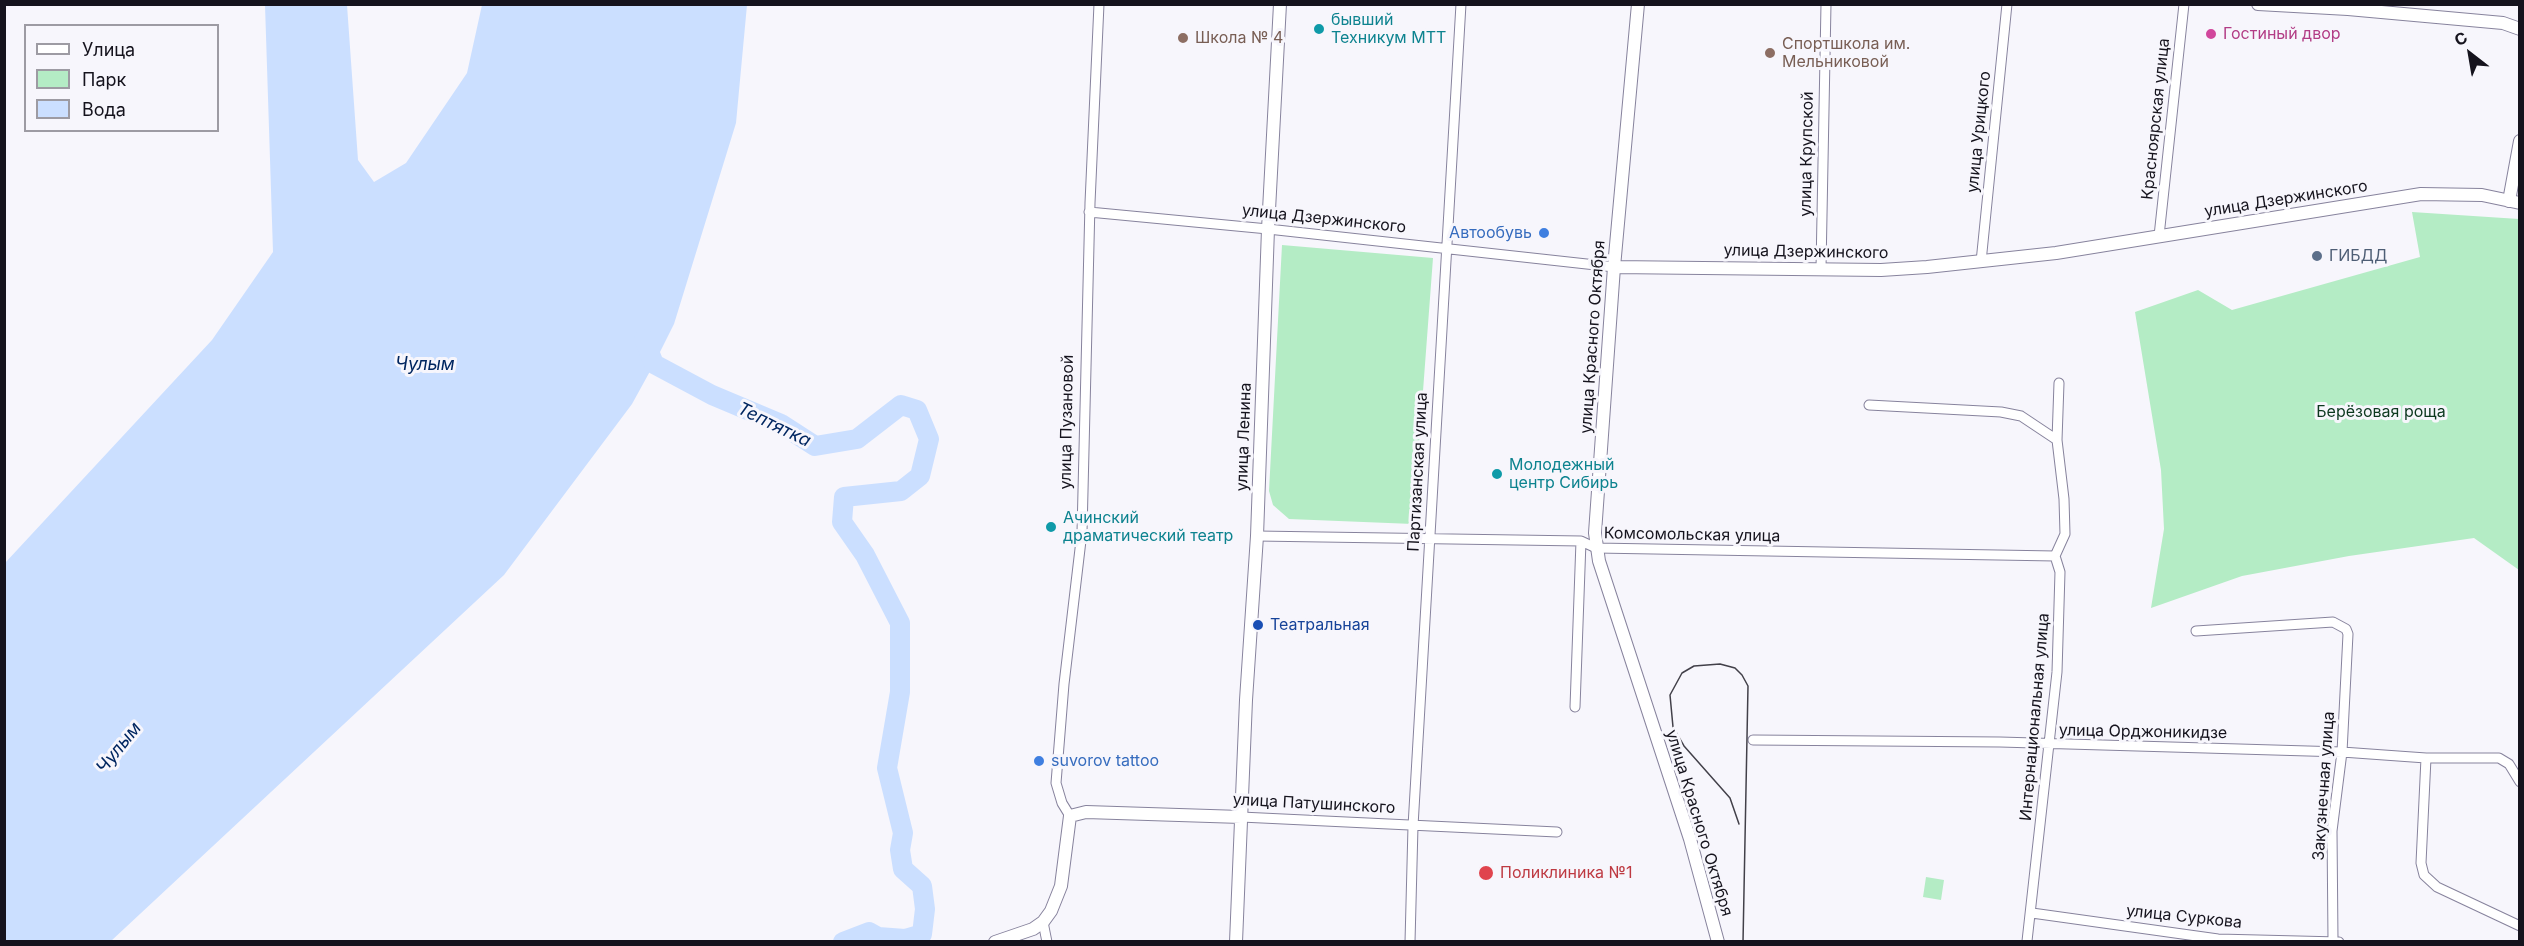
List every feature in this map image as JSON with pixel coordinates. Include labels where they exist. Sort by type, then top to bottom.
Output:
[{"type":"main road","name":"улица Ленина","points":[[1236,942],[1246,700],[1257,536],[1268,229],[1280,4]]},
{"type":"main road","name":"улица Красного Октября","points":[[1638,4],[1614,267],[1594,533],[1596,548],[1620,629],[1690,839],[1718,942]]},
{"type":"main road","points":[[2258,4],[2363,8],[2503,23],[2520,29]]},
{"type":"main road","points":[[2514,202],[2520,141]]},
{"type":"main road","name":"улица Дзержинского","points":[[1614,267],[1881,270],[2056,254],[2421,194],[2482,195],[2514,202]]},
{"type":"main road","name":"улица Патушинского","points":[[1070,816],[1086,812],[1241,817]]},
{"type":"main road","points":[[996,942],[1024,933],[1043,922],[1051,911],[1061,886],[1070,816]]},
{"type":"street","name":"улица Пузановой","points":[[1070,816],[1062,802],[1056,783],[1082,532],[1089,212],[1099,4]]},
{"type":"street","name":"Партизанская улица","points":[[1410,942],[1413,826],[1461,4]]},
{"type":"street","name":"улица Крупской","points":[[1821,268],[1826,4]]},
{"type":"street","name":"улица Урицкого","points":[[1981,262],[2007,4]]},
{"type":"street","name":"Красноярская улица","points":[[2159,236],[2184,4]]},
{"type":"street","name":"улица Дзержинского","points":[[1089,212],[1614,267]]},
{"type":"street","name":"Интернациональная улица","points":[[2027,942],[2057,672],[2060,572],[2055,556],[2065,534],[2064,499],[2057,440],[2059,383]]},
{"type":"street","points":[[1869,405],[2001,412],[2021,416],[2057,440]]},
{"type":"street","name":"Комсомольская улица","points":[[1257,536],[1581,541],[1596,548],[2055,556]]},
{"type":"street","points":[[1575,707],[1581,541]]},
{"type":"street","name":"Закузнечная улица","points":[[2196,631],[2333,622],[2346,629],[2348,634],[2342,752],[2332,831],[2336,941]]},
{"type":"street","name":"улица Орджоникидзе","points":[[1753,740],[2050,744],[2342,752],[2426,758],[2499,758],[2510,764],[2520,782]]},
{"type":"street","points":[[2426,758],[2421,863],[2424,875],[2437,887],[2520,926]]},
{"type":"street","name":"улица Патушинского","points":[[1241,817],[1557,832]]},
{"type":"street","name":"улица Суркова","points":[[2032,913],[2218,939],[2336,941]]},
{"type":"street","points":[[1043,922],[1047,942]]},
{"type":"green space","name":"Берёзовая роща","points":[[2412,212],[2519,219],[2519,570],[2474,538],[2349,556],[2242,576],[2151,608],[2164,529],[2161,470],[2135,312],[2198,290],[2232,310],[2420,257]]},
{"type":"green space","points":[[1282,245],[1433,258],[1413,524],[1289,519],[1273,505],[1269,491]]},
{"type":"green space","points":[[1926,877],[1944,880],[1941,900],[1923,897]]},
{"type":"water","name":"Чулым","points":[[265,5],[347,5],[358,160],[374,182],[406,163],[467,73],[482,5],[747,5],[736,123],[674,324],[654,364],[632,404],[504,575],[111,941],[5,941],[5,563],[212,340],[273,252]]},
{"type":"waterway","name":"Тептятка","points":[[644,339],[654,364],[712,395],[781,424],[815,446],[857,439],[901,405],[917,410],[929,439],[920,476],[901,491],[844,497],[842,522],[865,555],[900,623],[900,692],[887,768],[903,833],[900,850],[903,869],[922,886],[925,909],[922,934],[905,939],[878,937],[869,932],[843,942]]},
{"type":"tram line","points":[[1739,824],[1730,798],[1684,746],[1673,727],[1670,695],[1682,673],[1694,666],[1720,664],[1735,668],[1748,686],[1743,942]]},
{"type":"place","name":"бывший Техникум МТТ","points":[[1319,29]]},
{"type":"place","name":"Гостиный двор","points":[[2211,34]]},
{"type":"place","name":"Школа № 4","points":[[1183,38]]},
{"type":"place","name":"Спортшкола им. Мельниковой","points":[[1770,53]]},
{"type":"place","name":"Автообувь","points":[[1544,233]]},
{"type":"place","name":"ГИБДД","points":[[2317,256]]},
{"type":"place","name":"Молодежный центр Сибирь","points":[[1497,474]]},
{"type":"place","name":"Ачинский драматический театр","points":[[1051,527]]},
{"type":"place","name":"Театральная","points":[[1258,625]]},
{"type":"place","name":"suvorov tattoo","points":[[1039,761]]},
{"type":"place","name":"Поликлиника №1","points":[[1486,873]]}]
